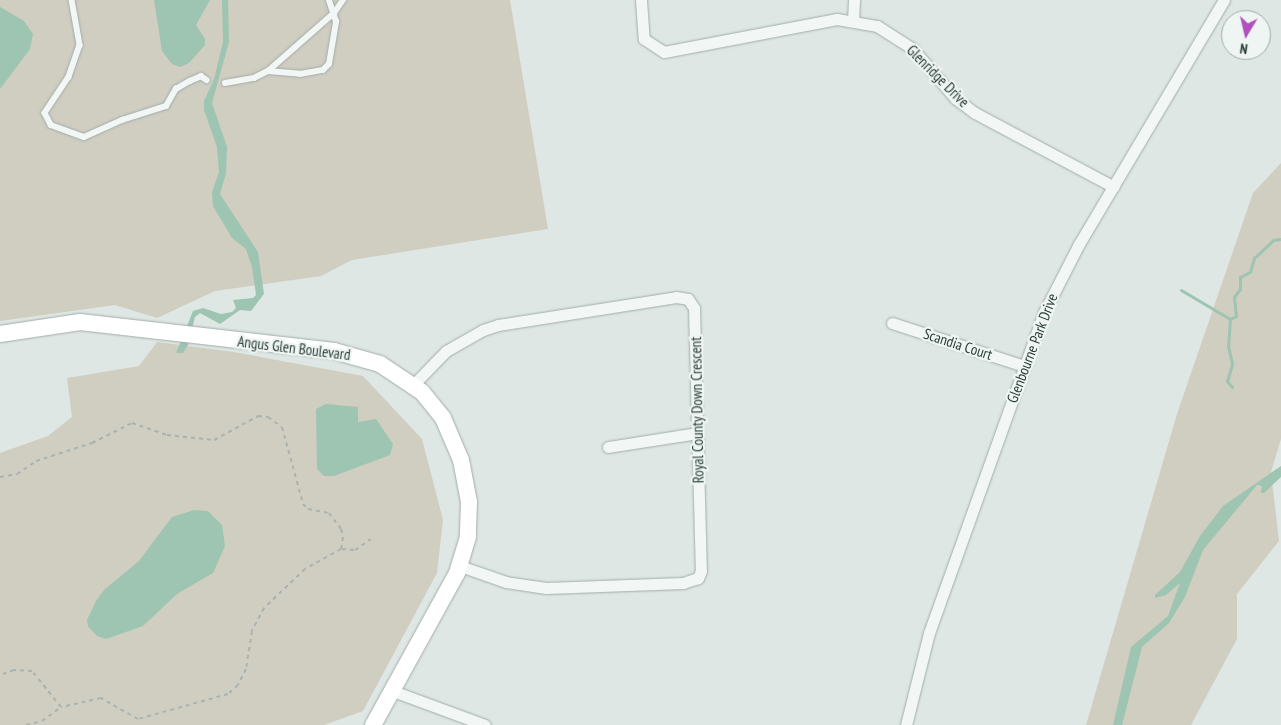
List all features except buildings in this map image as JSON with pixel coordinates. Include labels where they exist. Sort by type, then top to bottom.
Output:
[{"type":"street","name":"Glenridge Drive","points":[[641,0],[644,39],[664,52],[800,24],[854,20],[877,26],[913,49],[955,98],[976,113],[1114,188]]},
{"type":"street","points":[[854,0],[854,20]]},
{"type":"street","name":"Glenbourne Park Drive","points":[[906,725],[929,633],[1024,366],[1057,283],[1224,0]]},
{"type":"street","name":"Royal County Down Crescent","points":[[414,384],[446,352],[483,330],[682,297],[692,303],[695,313],[701,571],[695,580],[546,588],[506,582],[460,566]]},
{"type":"street","name":"Angus Glen Boulevard","points":[[0,334],[80,322],[354,354],[380,364],[414,384],[442,418],[461,460],[470,518],[460,566],[373,725]]},
{"type":"street","name":"Scandia Court","points":[[892,323],[1024,366]]},
{"type":"street","points":[[608,447],[697,433]]},
{"type":"street","points":[[392,692],[413,702],[485,725]]},
{"type":"lane","points":[[72,0],[80,45],[69,76],[45,113],[51,125],[84,137],[122,120],[166,106],[176,89],[201,76],[207,80]]},
{"type":"lane","points":[[268,71],[300,74],[323,70],[329,64],[336,22],[329,0]]},
{"type":"lane","points":[[225,83],[254,78],[268,71],[334,14],[343,0]]},
{"type":"path","points":[[0,478],[17,474],[36,461],[100,438],[132,423],[167,435],[214,440],[258,416],[275,419],[282,427],[303,504],[308,509],[329,513],[341,529],[341,549]]},
{"type":"path","points":[[26,725],[42,722],[61,707],[101,698],[138,719],[228,694],[238,685],[246,669],[252,631],[264,608],[305,569],[341,549],[354,550],[371,539]]},
{"type":"path","points":[[0,674],[14,670],[32,671],[61,707]]},
{"type":"shaded area","points":[[0,0],[510,0],[548,229],[352,260],[321,276],[215,291],[157,318],[115,305],[0,321]]},
{"type":"shaded area","points":[[154,0],[210,0],[196,25],[205,39],[205,45],[189,63],[180,67],[172,64],[162,51]]},
{"type":"shaded area","points":[[222,0],[228,0],[229,42],[212,103],[227,147],[226,173],[220,194],[258,252],[264,294],[251,311],[240,310],[220,324],[200,313],[195,317],[188,345],[183,353],[176,353],[193,311],[203,308],[221,314],[232,312],[236,308],[233,300],[253,298],[256,295],[252,267],[246,249],[232,238],[213,206],[212,192],[219,172],[217,147],[204,110],[204,101],[214,79],[223,42]]},
{"type":"shaded area","points":[[0,7],[24,21],[33,34],[30,49],[0,89]]},
{"type":"shaded area","points":[[1281,163],[1281,439],[1271,472],[1279,541],[1237,594],[1237,639],[1191,725],[1086,725],[1177,414],[1253,193]]},
{"type":"shaded area","points":[[157,342],[234,352],[363,376],[422,439],[443,520],[437,573],[363,711],[324,725],[0,725],[0,453],[48,436],[72,417],[67,378],[139,366]]},
{"type":"shaded area","points":[[326,404],[358,407],[358,422],[376,419],[393,444],[390,455],[334,476],[324,476],[317,469],[316,409]]},
{"type":"shaded area","points":[[1281,466],[1281,477],[1264,493],[1261,493],[1262,486],[1257,485],[1203,550],[1185,597],[1169,623],[1142,647],[1122,725],[1113,725],[1131,647],[1168,616],[1180,583],[1166,595],[1155,598],[1155,595],[1180,572],[1200,536],[1223,506]]},
{"type":"shaded area","points":[[194,510],[208,511],[222,525],[225,546],[213,573],[177,594],[143,626],[106,639],[97,636],[88,626],[87,620],[96,601],[105,589],[139,561],[172,517]]},
{"type":"waterway","points":[[1230,319],[1236,316],[1234,297],[1240,289],[1240,277],[1250,272],[1254,258],[1273,240],[1281,239]]},
{"type":"waterway","points":[[1181,290],[1230,319]]},
{"type":"waterway","points":[[1230,319],[1228,346],[1232,364],[1227,381],[1232,387]]}]
